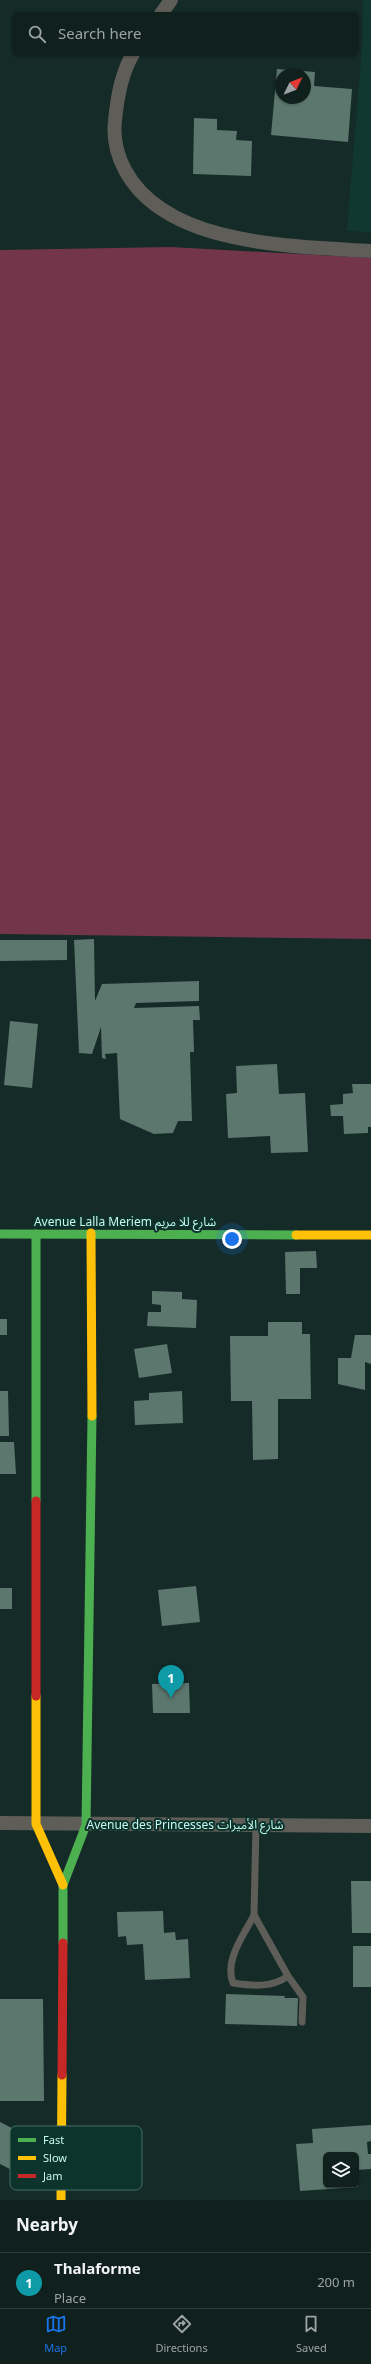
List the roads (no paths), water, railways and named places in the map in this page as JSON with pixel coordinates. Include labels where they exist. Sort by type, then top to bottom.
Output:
[{"type":"street","points":[[132,56],[122,81],[117,104],[114,129],[116,145],[120,161],[130,179],[151,204],[190,225],[226,235],[281,244],[371,251]]},
{"type":"street","points":[[61,2126],[63,1886],[86,1825],[92,1441],[91,1233]]},
{"type":"street","name":"Avenue Lalla Meriem شارع للا مريم","points":[[0,1234],[91,1233],[371,1235]]},
{"type":"street","points":[[36,1234],[36,1824],[63,1886]]},
{"type":"street","name":"Avenue des Princesses شارع الأميرات","points":[[0,1823],[86,1825],[371,1826]]},
{"type":"street","points":[[61,2190],[61,2200]]},
{"type":"lane","points":[[256,1825],[254,1915],[233,1957],[229,1972],[233,1983],[252,1986],[272,1984],[288,1976]]},
{"type":"lane","points":[[254,1915],[288,1976],[303,1997],[302,2022]]},
{"type":"place","name":"Thalaforme","points":[[171,1698]]}]
